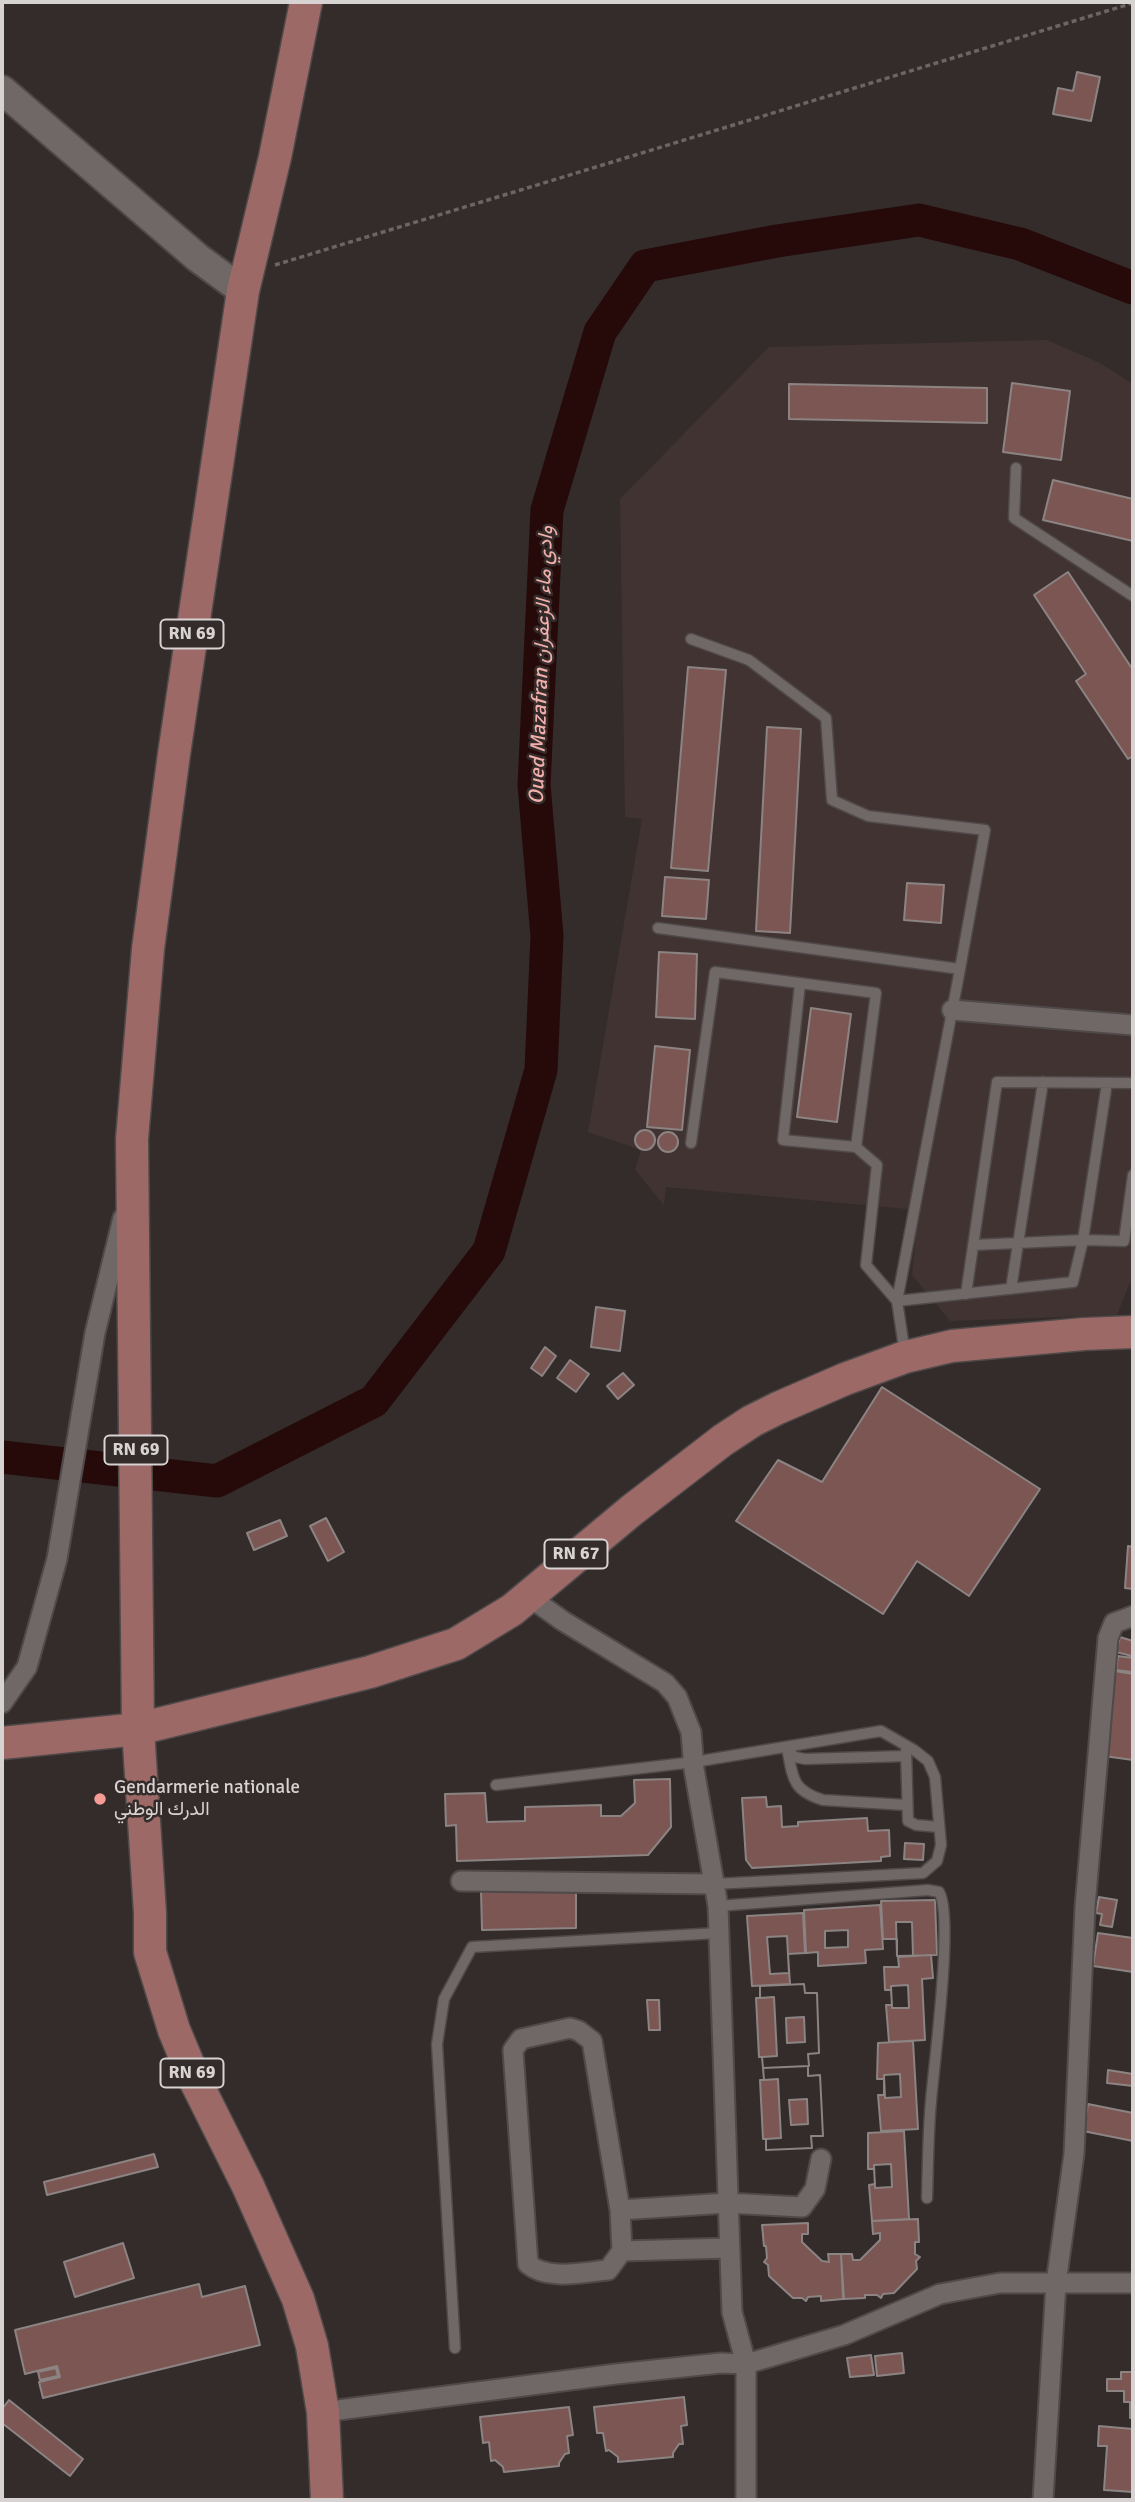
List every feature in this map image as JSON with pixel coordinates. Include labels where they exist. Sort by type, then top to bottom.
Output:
[{"type":"main road","name":"RN 69","points":[[306,2],[275,157],[246,282],[176,740],[148,949],[132,1139],[138,1729],[150,1952],[174,2030],[194,2078],[248,2186],[298,2299],[312,2346],[323,2412],[325,2491]]},
{"type":"main road","points":[[2,90],[198,258],[246,282]]},
{"type":"main road","name":"RN 67","points":[[2,1743],[138,1729],[370,1672],[456,1644],[512,1610],[632,1510],[752,1421],[845,1379],[905,1357],[952,1346],[1133,1332]]},
{"type":"street","points":[[952,1010],[1133,1025]]},
{"type":"street","points":[[2,1703],[27,1667],[57,1559],[95,1333],[133,1179]]},
{"type":"street","points":[[528,1596],[563,1621],[666,1684],[677,1697],[691,1732],[718,1906],[732,2312],[746,2364],[746,2500]]},
{"type":"street","points":[[1043,2500],[1056,2283],[1074,2154],[1085,1907],[1108,1638],[1114,1623],[1133,1616]]},
{"type":"street","points":[[461,1881],[713,1884]]},
{"type":"street","points":[[570,2028],[592,2041],[620,2210],[622,2251],[608,2270],[547,2274],[528,2264],[513,2050],[521,2039],[570,2028]]},
{"type":"street","points":[[620,2210],[727,2203],[802,2207],[815,2189],[821,2159]]},
{"type":"street","points":[[622,2251],[729,2248]]},
{"type":"street","points":[[323,2412],[615,2374],[721,2363],[746,2364],[844,2335],[940,2294],[1000,2283],[1133,2283]]},
{"type":"lane","points":[[1016,468],[1014,517],[1133,596]]},
{"type":"lane","points":[[691,639],[749,660],[826,718],[832,800],[868,816],[985,830],[898,1301],[905,1357]]},
{"type":"lane","points":[[658,928],[960,969]]},
{"type":"lane","points":[[691,1143],[715,972],[876,993],[856,1147]]},
{"type":"lane","points":[[800,984],[783,1140],[856,1147],[877,1165],[866,1265],[898,1301]]},
{"type":"lane","points":[[966,1294],[997,1082],[1133,1083]]},
{"type":"lane","points":[[1011,1289],[1043,1082]]},
{"type":"lane","points":[[898,1301],[1073,1282],[1083,1240],[1107,1083]]},
{"type":"lane","points":[[973,1245],[1124,1241],[1133,1175]]},
{"type":"lane","points":[[496,1785],[787,1750],[881,1731],[906,1751],[928,1761],[936,1777],[941,1845],[937,1861],[923,1873],[713,1884]]},
{"type":"lane","points":[[787,1750],[795,1757],[805,1759],[906,1751]]},
{"type":"lane","points":[[787,1750],[793,1778],[798,1788],[810,1796],[822,1800],[906,1805]]},
{"type":"lane","points":[[906,1751],[908,1821],[916,1825],[939,1827]]},
{"type":"lane","points":[[718,1906],[914,1891],[939,1892],[943,1898],[946,1930],[930,2104],[927,2198]]},
{"type":"lane","points":[[455,2348],[437,2045],[444,1999],[472,1947],[718,1933]]},
{"type":"path","points":[[246,282],[1133,3]]},
{"type":"shaded area","points":[[1047,340],[1100,363],[1133,384],[1133,1282],[1130,1282],[1117,1315],[950,1321],[912,1275],[918,1210],[666,1187],[664,1205],[635,1170],[641,1150],[588,1132],[642,819],[625,817],[620,499],[769,347]]},
{"type":"building","points":[[1077,72],[1100,77],[1091,121],[1053,114],[1058,88],[1073,91]]},
{"type":"building","points":[[1012,383],[1070,391],[1061,460],[1003,452]]},
{"type":"building","points":[[789,384],[987,388],[987,423],[789,419]]},
{"type":"building","points":[[1053,480],[1133,499],[1133,541],[1043,520]]},
{"type":"building","points":[[1068,572],[1133,670],[1133,756],[1128,759],[1076,681],[1086,674],[1034,595]]},
{"type":"building","points":[[688,667],[726,670],[708,871],[671,868]]},
{"type":"building","points":[[767,727],[801,729],[790,933],[756,931]]},
{"type":"building","points":[[665,877],[709,880],[706,919],[662,916]]},
{"type":"building","points":[[907,883],[944,885],[941,923],[904,920]]},
{"type":"building","points":[[659,952],[697,954],[695,1019],[656,1017]]},
{"type":"building","points":[[811,1008],[851,1014],[837,1122],[797,1117]]},
{"type":"building","points":[[655,1046],[690,1050],[682,1130],[647,1127]]},
{"type":"building","points":[[645,1130],[652,1133],[655,1140],[652,1147],[645,1150],[638,1147],[635,1140],[638,1133]]},
{"type":"building","points":[[668,1132],[675,1135],[678,1142],[675,1149],[668,1152],[661,1149],[658,1142],[661,1135]]},
{"type":"building","points":[[596,1307],[625,1311],[620,1351],[591,1347]]},
{"type":"building","points":[[545,1347],[556,1356],[542,1376],[531,1368]]},
{"type":"building","points":[[570,1360],[589,1374],[576,1392],[557,1378]]},
{"type":"building","points":[[623,1373],[634,1385],[618,1399],[607,1386]]},
{"type":"building","points":[[882,1387],[1040,1489],[969,1596],[917,1561],[883,1614],[736,1521],[778,1460],[822,1482]]},
{"type":"building","points":[[326,1518],[344,1552],[328,1561],[310,1526]]},
{"type":"building","points":[[280,1520],[287,1536],[254,1550],[247,1533]]},
{"type":"building","points":[[1128,1546],[1133,1547],[1133,1589],[1125,1588]]},
{"type":"building","points":[[1120,1637],[1133,1641],[1132,1656],[1116,1652]]},
{"type":"building","points":[[1118,1656],[1133,1658],[1132,1672],[1116,1670]]},
{"type":"building","points":[[1115,1671],[1133,1674],[1133,1760],[1104,1756]]},
{"type":"building","points":[[670,1779],[671,1827],[648,1855],[457,1861],[456,1825],[446,1826],[445,1794],[485,1793],[487,1822],[525,1821],[525,1807],[601,1805],[601,1816],[621,1816],[635,1803],[634,1780]]},
{"type":"building","points":[[766,1797],[767,1807],[781,1806],[782,1827],[798,1826],[798,1822],[867,1818],[868,1831],[889,1830],[890,1856],[881,1857],[881,1861],[752,1868],[746,1860],[742,1798]]},
{"type":"building","points":[[905,1843],[924,1844],[923,1860],[904,1859]]},
{"type":"building","points":[[576,1889],[576,1928],[482,1930],[481,1891]]},
{"type":"building","points":[[1099,1897],[1117,1900],[1112,1927],[1100,1925],[1102,1914],[1096,1913]]},
{"type":"building","points":[[935,1900],[937,1955],[897,1956],[897,1939],[883,1939],[881,1901]]},
{"type":"building","points":[[880,1905],[883,1949],[865,1950],[866,1963],[818,1966],[818,1952],[806,1953],[804,1910]]},
{"type":"building","points":[[803,1913],[805,1953],[788,1954],[790,1984],[752,1986],[747,1916]]},
{"type":"building","points":[[896,1922],[912,1922],[913,1956],[897,1956]]},
{"type":"building","points":[[848,1930],[848,1947],[825,1948],[825,1931]]},
{"type":"building","points":[[1098,1933],[1133,1938],[1133,1972],[1093,1966]]},
{"type":"building","points":[[787,1936],[789,1973],[770,1974],[767,1937]]},
{"type":"building","points":[[931,1955],[933,1978],[922,1979],[925,2040],[889,2042],[886,2005],[892,2005],[891,1990],[885,1990],[884,1967],[899,1967],[898,1957]]},
{"type":"building","points":[[804,1984],[805,1993],[817,1993],[819,2053],[808,2054],[809,2066],[763,2068],[762,2057],[777,2056],[774,1997],[760,1998],[760,1986]]},
{"type":"building","points":[[804,1984],[805,1993],[817,1993],[819,2053],[808,2054],[809,2066],[763,2068],[762,2057],[759,2057],[756,1998],[760,1998],[760,1986]]},
{"type":"building","points":[[908,1985],[909,2008],[892,2008],[891,1986]]},
{"type":"building","points":[[647,2000],[659,2000],[660,2030],[649,2030]]},
{"type":"building","points":[[804,2017],[805,2042],[787,2043],[786,2018]]},
{"type":"building","points":[[913,2041],[918,2129],[881,2131],[878,2095],[884,2095],[884,2079],[877,2079],[878,2043]]},
{"type":"building","points":[[808,2066],[808,2076],[820,2075],[823,2136],[811,2136],[812,2148],[766,2150],[766,2139],[781,2138],[778,2079],[764,2080],[763,2068]]},
{"type":"building","points":[[808,2066],[808,2076],[820,2075],[823,2136],[811,2136],[812,2148],[766,2150],[760,2080],[764,2080],[763,2068]]},
{"type":"building","points":[[1108,2070],[1133,2074],[1133,2086],[1107,2083]]},
{"type":"building","points":[[900,2074],[901,2097],[885,2098],[884,2075]]},
{"type":"building","points":[[807,2099],[808,2124],[791,2125],[789,2100]]},
{"type":"building","points":[[1088,2104],[1133,2113],[1133,2141],[1083,2131]]},
{"type":"building","points":[[904,2131],[909,2219],[872,2221],[869,2185],[875,2184],[874,2169],[868,2169],[868,2133]]},
{"type":"building","points":[[154,2154],[158,2167],[47,2195],[44,2182]]},
{"type":"building","points":[[891,2164],[892,2187],[875,2188],[874,2165]]},
{"type":"building","points":[[918,2219],[919,2242],[915,2242],[915,2254],[920,2257],[916,2261],[917,2269],[894,2293],[883,2294],[881,2298],[877,2295],[865,2295],[865,2298],[844,2299],[841,2254],[852,2254],[853,2260],[860,2260],[880,2240],[880,2233],[873,2234],[872,2221]]},
{"type":"building","points":[[808,2223],[808,2234],[802,2234],[802,2242],[822,2261],[829,2262],[828,2254],[841,2254],[843,2299],[821,2301],[821,2296],[808,2297],[806,2301],[793,2298],[769,2276],[768,2265],[764,2262],[767,2258],[762,2225]]},
{"type":"building","points":[[123,2243],[134,2278],[75,2297],[64,2262]]},
{"type":"building","points":[[199,2284],[202,2297],[245,2286],[260,2345],[43,2398],[39,2382],[60,2377],[57,2366],[25,2374],[15,2330]]},
{"type":"building","points":[[902,2353],[904,2373],[877,2376],[875,2356]]},
{"type":"building","points":[[871,2355],[874,2375],[850,2377],[847,2358]]},
{"type":"building","points":[[56,2368],[58,2376],[40,2380],[38,2372]]},
{"type":"building","points":[[1121,2372],[1133,2372],[1133,2418],[1130,2418],[1130,2402],[1124,2402],[1124,2391],[1107,2391],[1107,2379],[1121,2379]]},
{"type":"building","points":[[684,2397],[687,2425],[681,2426],[683,2444],[679,2444],[673,2457],[618,2462],[618,2457],[609,2450],[606,2451],[603,2433],[597,2433],[594,2407]]},
{"type":"building","points":[[9,2400],[83,2459],[70,2476],[2,2423],[2,2409]]},
{"type":"building","points":[[569,2407],[573,2435],[567,2436],[569,2453],[565,2454],[559,2466],[504,2472],[503,2467],[495,2460],[491,2461],[489,2442],[483,2443],[480,2417]]},
{"type":"building","points":[[1099,2426],[1133,2429],[1133,2492],[1104,2490],[1107,2446],[1098,2446]]},
{"type":"waterway","name":"Oued Mazafran وادي ماء الزعفران","points":[[2,1457],[217,1481],[374,1401],[489,1251],[541,1070],[547,936],[534,785],[547,510],[600,332],[645,266],[777,241],[919,220],[1020,244],[1133,288]]},
{"type":"place","name":"Gendarmerie nationale الدرك الوطني","points":[[100,1799]]}]
